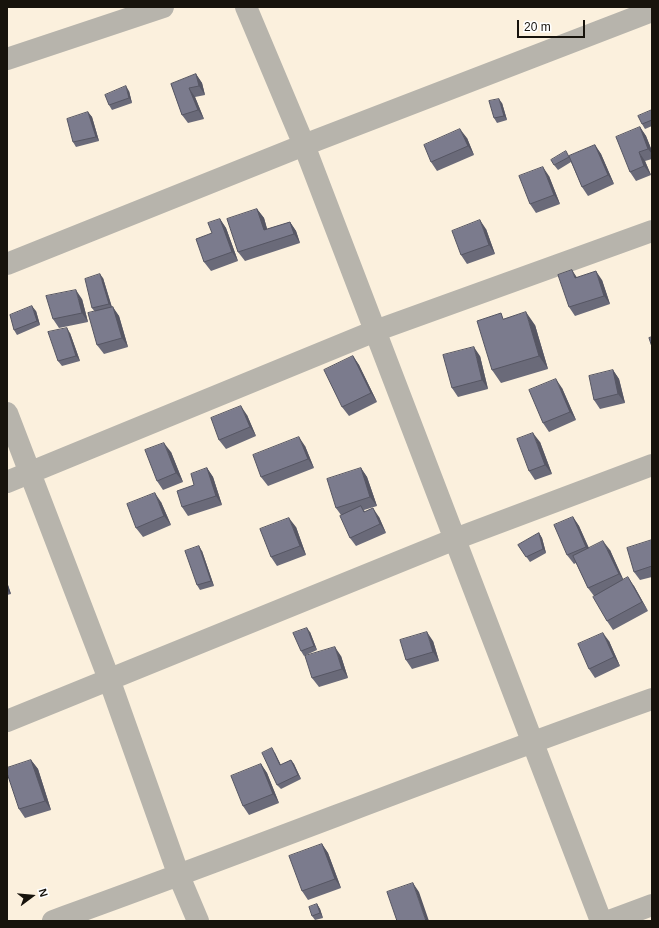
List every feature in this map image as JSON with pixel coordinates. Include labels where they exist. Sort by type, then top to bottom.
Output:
[{"type":"street","points":[[7,59],[163,7]]},
{"type":"street","points":[[246,7],[304,145],[601,921]]},
{"type":"street","points":[[7,264],[304,145],[649,14]]},
{"type":"street","points":[[7,482],[375,331],[652,231]]},
{"type":"street","points":[[7,413],[109,680],[179,876],[198,921]]},
{"type":"street","points":[[7,721],[455,539],[652,465]]},
{"type":"street","points":[[53,921],[179,876],[533,741],[652,699]]},
{"type":"street","points":[[609,921],[652,905]]},
{"type":"building","points":[[196,74],[199,86],[189,88],[198,110],[182,115],[171,84]]},
{"type":"building","points":[[126,86],[129,98],[109,105],[105,95]]},
{"type":"building","points":[[499,99],[504,116],[494,118],[489,101]]},
{"type":"building","points":[[652,110],[652,120],[642,124],[638,116]]},
{"type":"building","points":[[88,112],[96,137],[73,142],[67,119]]},
{"type":"building","points":[[640,127],[648,149],[639,152],[644,166],[630,172],[616,137]]},
{"type":"building","points":[[460,129],[468,146],[431,162],[424,145]]},
{"type":"building","points":[[595,145],[608,175],[582,187],[569,156]]},
{"type":"building","points":[[566,151],[569,157],[554,165],[551,160]]},
{"type":"building","points":[[543,167],[554,195],[530,204],[519,176]]},
{"type":"building","points":[[257,209],[264,230],[290,222],[294,234],[238,252],[227,219]]},
{"type":"building","points":[[220,219],[232,252],[204,262],[196,239],[212,233],[208,223]]},
{"type":"building","points":[[480,220],[489,245],[461,255],[452,231]]},
{"type":"building","points":[[572,270],[575,278],[596,271],[604,296],[569,307],[558,275]]},
{"type":"building","points":[[100,274],[109,304],[92,308],[85,279]]},
{"type":"building","points":[[76,290],[82,313],[53,319],[46,296]]},
{"type":"building","points":[[32,306],[37,321],[14,330],[10,315]]},
{"type":"building","points":[[113,307],[122,338],[97,345],[88,313]]},
{"type":"building","points":[[526,312],[539,356],[492,370],[477,321],[501,313],[503,319]]},
{"type":"building","points":[[67,328],[76,356],[58,361],[48,332]]},
{"type":"building","points":[[652,337],[652,347],[649,338]]},
{"type":"building","points":[[474,347],[482,380],[452,388],[443,355]]},
{"type":"building","points":[[353,356],[371,393],[342,407],[324,370]]},
{"type":"building","points":[[613,370],[618,394],[594,400],[589,376]]},
{"type":"building","points":[[556,379],[570,412],[543,423],[529,390]]},
{"type":"building","points":[[241,406],[250,427],[219,440],[211,418]]},
{"type":"building","points":[[533,433],[545,465],[529,471],[517,439]]},
{"type":"building","points":[[299,437],[308,459],[261,477],[253,455]]},
{"type":"building","points":[[164,443],[176,473],[157,481],[145,450]]},
{"type":"building","points":[[207,468],[216,496],[182,507],[177,491],[194,485],[191,474]]},
{"type":"building","points":[[361,468],[370,497],[336,508],[327,479]]},
{"type":"building","points":[[155,493],[164,516],[136,528],[127,504]]},
{"type":"building","points":[[361,506],[364,512],[373,508],[380,524],[350,538],[340,516]]},
{"type":"building","points":[[573,517],[586,547],[567,555],[554,525]]},
{"type":"building","points":[[289,518],[300,546],[271,557],[260,529]]},
{"type":"building","points":[[539,533],[543,549],[526,557],[518,545]]},
{"type":"building","points":[[652,540],[652,566],[634,572],[627,548]]},
{"type":"building","points":[[603,541],[619,574],[588,588],[573,556]]},
{"type":"building","points":[[199,546],[211,581],[197,585],[185,551]]},
{"type":"building","points":[[628,577],[642,602],[607,621],[593,597]]},
{"type":"building","points":[[307,628],[314,646],[301,651],[293,633]]},
{"type":"building","points":[[427,632],[433,652],[406,660],[400,640]]},
{"type":"building","points":[[603,633],[614,657],[589,669],[578,644]]},
{"type":"building","points":[[335,647],[342,669],[312,678],[305,656]]},
{"type":"building","points":[[272,748],[280,765],[291,760],[298,775],[277,785],[262,753]]},
{"type":"building","points":[[31,760],[45,801],[19,809],[7,773],[7,768]]},
{"type":"building","points":[[261,764],[273,794],[243,806],[231,776]]},
{"type":"building","points":[[322,844],[335,879],[302,891],[289,856]]},
{"type":"building","points":[[413,883],[426,921],[397,921],[387,892]]},
{"type":"building","points":[[317,904],[320,913],[312,916],[309,907]]}]
